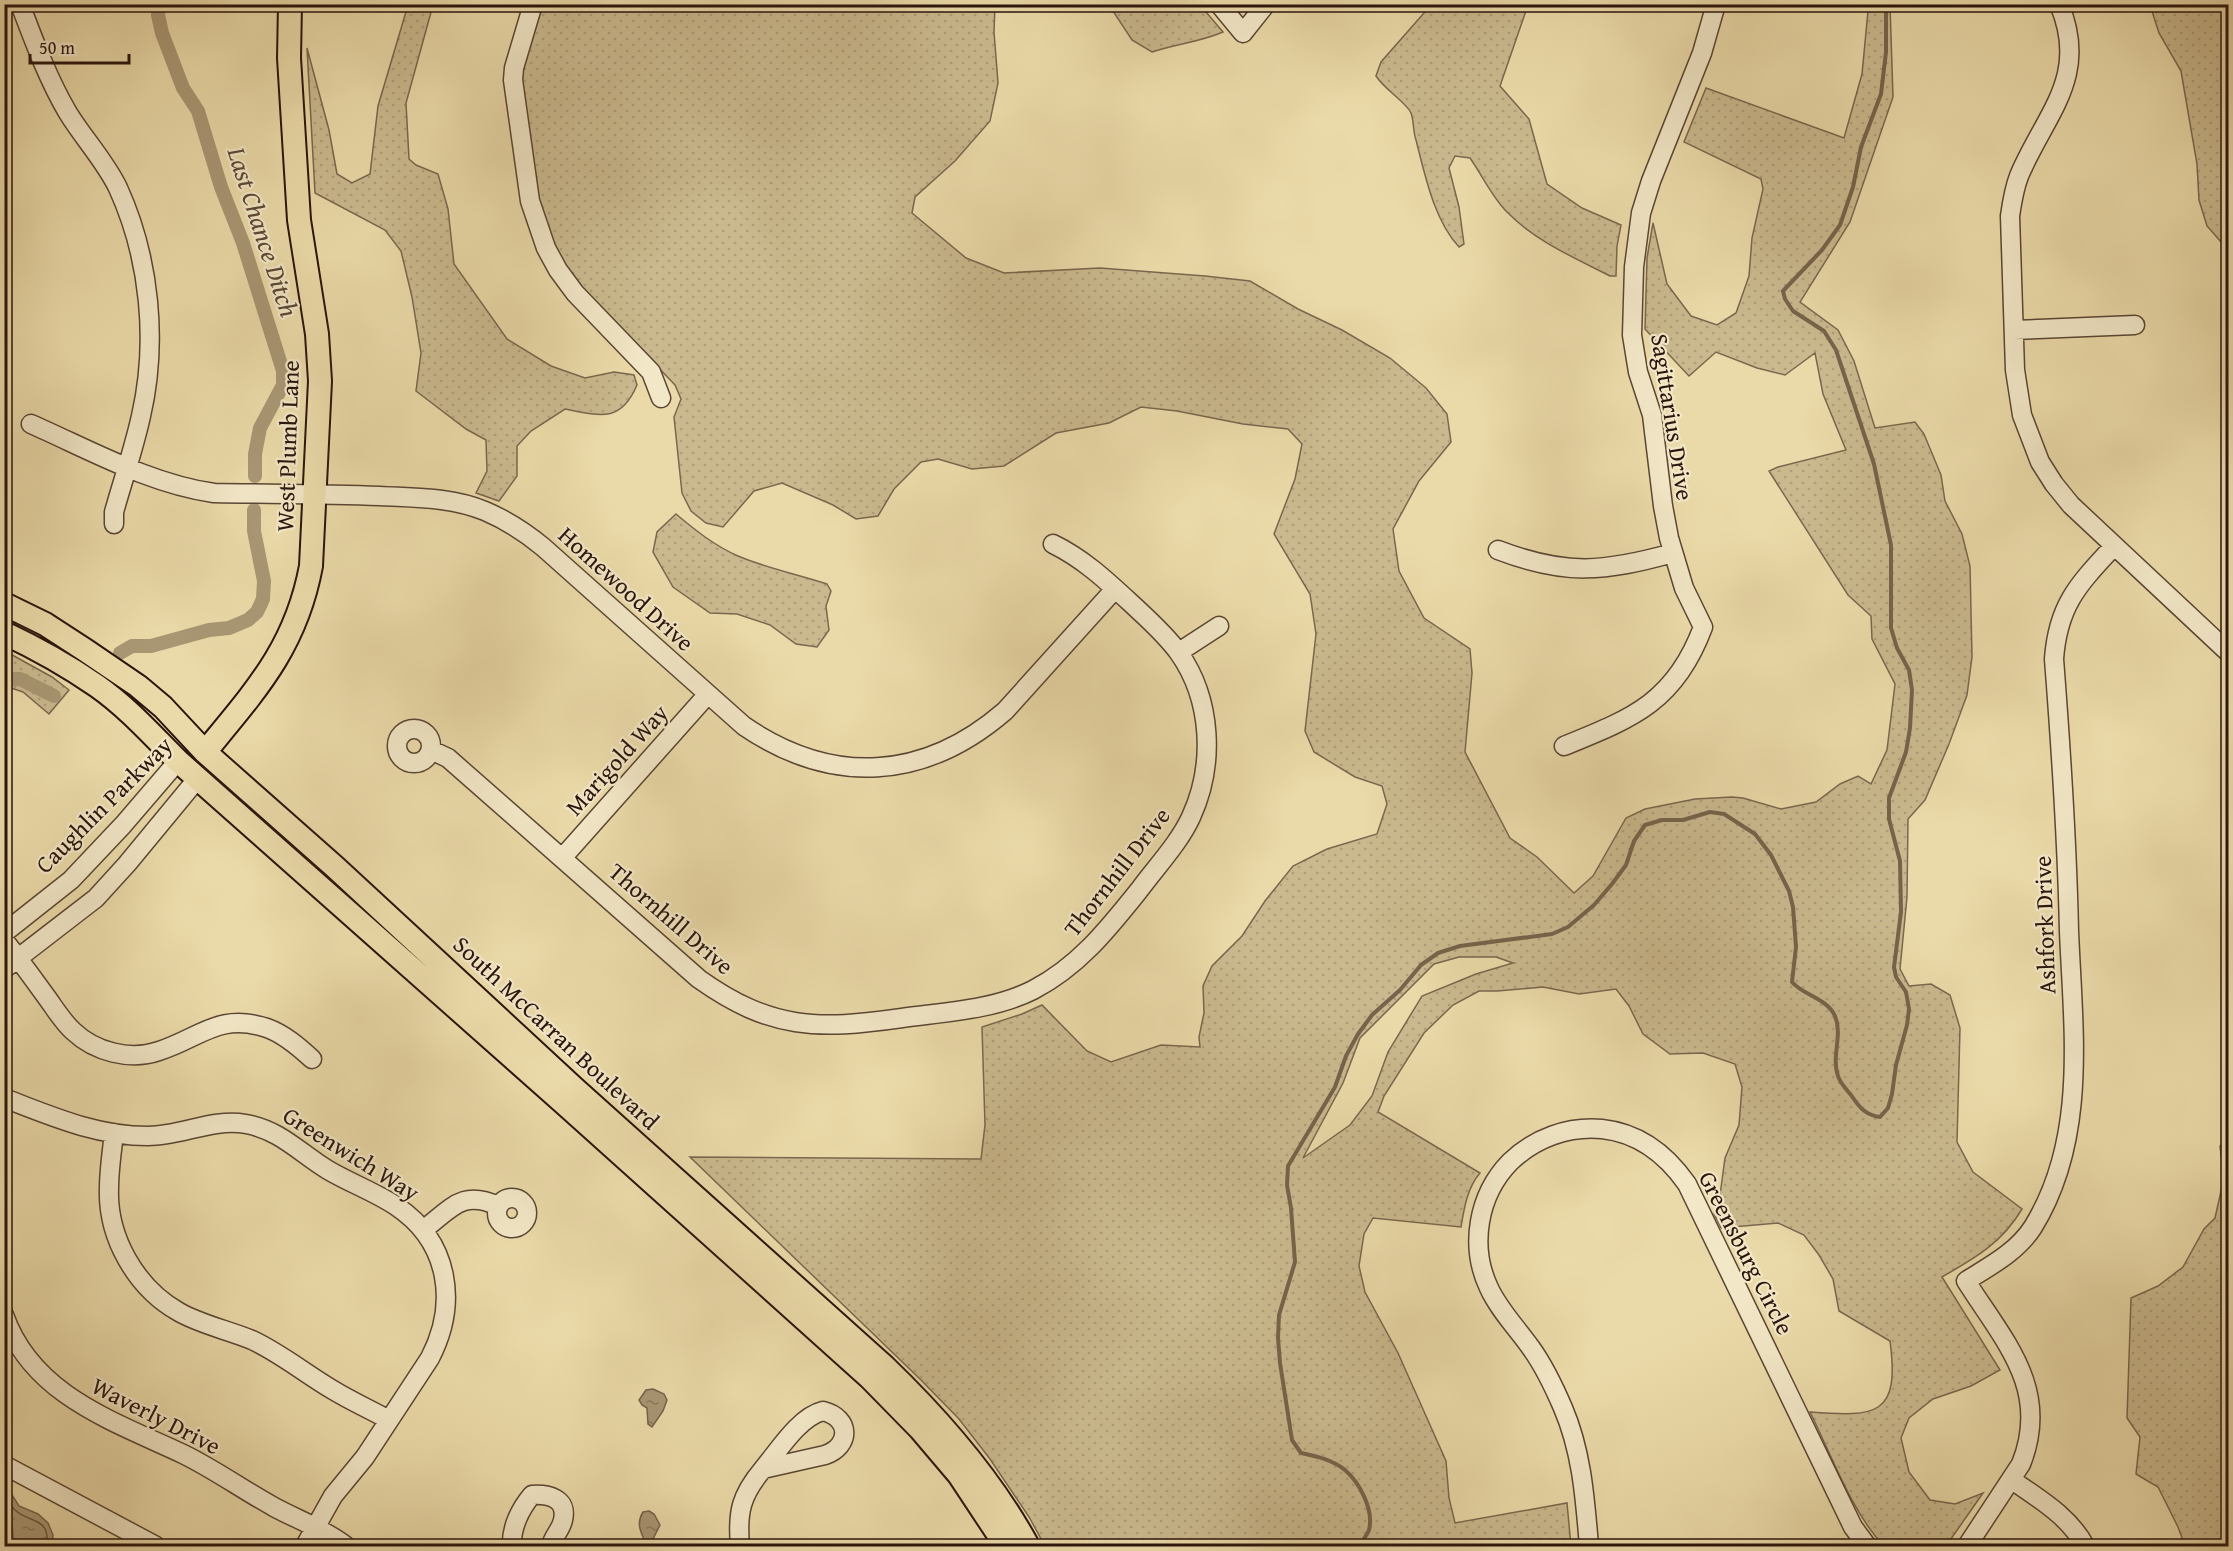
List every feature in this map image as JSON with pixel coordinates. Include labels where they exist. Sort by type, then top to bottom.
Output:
[{"type":"main road","name":"West Plumb Lane","points":[[205,752],[267,675],[285,646],[306,594],[311,566],[320,381],[317,334],[299,220],[289,58],[290,4]]},
{"type":"main road","name":"South McCarran Boulevard","points":[[4,604],[45,624],[138,686],[163,707],[205,752],[335,867],[574,1088],[920,1400],[973,1463],[1028,1546]]},
{"type":"main road","name":"South McCarran Boulevard","points":[[4,633],[48,656],[97,686],[133,716],[178,761],[364,928],[558,1097],[877,1385],[920,1429],[959,1475],[1006,1546]]},
{"type":"main road","name":"Caughlin Parkway","points":[[178,761],[196,750],[205,752],[205,759],[198,778]]},
{"type":"street","points":[[20,4],[59,97],[118,188],[132,225],[138,250],[149,318],[149,364],[141,415],[114,512],[114,524]]},
{"type":"street","points":[[533,4],[514,68],[513,80],[530,201],[536,224],[558,270],[575,293],[651,372],[661,398]]},
{"type":"street","points":[[1219,4],[1243,33],[1266,4]]},
{"type":"street","name":"Sagittarius Drive","points":[[1564,746],[1622,722],[1657,699],[1674,682],[1686,664],[1703,627],[1684,588],[1673,553],[1663,506],[1652,415],[1634,353],[1634,267],[1641,213],[1651,181],[1686,98],[1716,4]]},
{"type":"street","points":[[2059,4],[2069,44],[2066,82],[2060,100],[2019,177],[2010,216],[2017,388],[2022,415],[2030,441],[2054,484],[2071,505],[2229,652]]},
{"type":"street","points":[[2014,330],[2134,326]]},
{"type":"street","name":"Homewood Drive","points":[[31,424],[172,485],[197,491],[434,498],[476,508],[508,522],[543,547],[744,726],[764,740],[789,752],[814,761],[840,766],[867,768],[915,762],[964,742],[999,716],[1115,589]]},
{"type":"street","name":"Thornhill Drive","points":[[431,750],[448,758],[699,979],[744,1007],[797,1023],[850,1025],[984,1007],[1007,1000],[1031,991],[1055,978],[1095,944],[1179,838],[1199,796],[1205,771],[1206,726],[1202,703],[1179,652],[1161,631],[1087,563],[1053,544]]},
{"type":"street","name":"Ashfork Drive","points":[[2012,1480],[2027,1449],[2031,1429],[2028,1388],[2014,1357],[1966,1281],[2009,1254],[2032,1228],[2053,1184],[2066,1145],[2071,1118],[2074,1066],[2067,837],[2055,650],[2059,623],[2067,604],[2079,585],[2114,546]]},
{"type":"street","points":[[1498,550],[1522,559],[1572,568],[1600,569],[1626,566],[1673,553]]},
{"type":"street","points":[[1179,652],[1219,626]]},
{"type":"street","name":"Marigold Way","points":[[563,857],[708,694]]},
{"type":"street","name":"Caughlin Parkway","points":[[4,933],[71,880],[107,843],[178,761]]},
{"type":"street","name":"Caughlin Parkway","points":[[11,964],[96,898],[198,778]]},
{"type":"street","points":[[4,940],[11,964],[74,1032],[105,1051],[118,1054],[145,1054],[171,1047],[206,1028],[222,1024],[243,1023],[279,1033],[312,1059]]},
{"type":"street","name":"Greenwich Way","points":[[4,1098],[76,1126],[114,1134],[167,1135],[209,1124],[229,1123],[264,1128],[282,1136],[334,1173],[395,1205],[423,1230],[434,1247],[442,1267],[447,1301],[439,1341],[365,1457],[333,1496],[305,1546]]},
{"type":"street","name":"Greensburg Circle","points":[[1589,1546],[1582,1471],[1564,1410],[1532,1350],[1489,1289],[1479,1256],[1478,1238],[1484,1203],[1493,1184],[1503,1169],[1518,1154],[1552,1135],[1592,1128],[1620,1133],[1647,1144],[1675,1168],[1687,1184],[1853,1527],[1868,1546]]},
{"type":"street","points":[[114,1134],[109,1188],[114,1230],[134,1271],[148,1288],[177,1311],[252,1340],[334,1391],[389,1420]]},
{"type":"street","points":[[423,1230],[457,1204],[470,1198],[484,1199],[498,1206]]},
{"type":"street","name":"Waverly Drive","points":[[4,1315],[29,1360],[65,1395],[88,1410],[143,1438],[197,1462],[346,1546]]},
{"type":"street","points":[[4,1465],[156,1546]]},
{"type":"street","points":[[740,1546],[739,1512],[751,1483],[763,1469]]},
{"type":"street","points":[[1967,1546],[2012,1480],[2057,1512],[2071,1526],[2085,1546]]},
{"type":"street","points":[[512,1546],[513,1534],[522,1507],[532,1495],[548,1494],[559,1501],[564,1512],[563,1520],[551,1546]]},
{"type":"shaded area","points":[[408,5],[433,5],[406,103],[409,159],[416,165],[438,174],[448,209],[454,264],[507,339],[551,366],[585,378],[614,372],[634,375],[637,385],[624,406],[616,411],[599,415],[565,409],[531,431],[517,446],[517,476],[499,501],[476,493],[487,471],[486,440],[466,429],[416,391],[421,353],[412,297],[401,251],[385,230],[315,193],[307,48],[329,130],[337,174],[352,183],[370,174],[378,106]]},
{"type":"shaded area","points":[[541,5],[995,5],[994,32],[998,83],[990,121],[955,161],[915,197],[912,213],[966,258],[1004,273],[1100,268],[1250,281],[1390,358],[1426,388],[1447,414],[1451,442],[1419,481],[1393,529],[1399,571],[1424,618],[1470,649],[1472,673],[1465,752],[1510,838],[1537,857],[1574,893],[1593,876],[1626,818],[1645,809],[1695,799],[1732,797],[1781,809],[1816,802],[1840,784],[1858,776],[1871,784],[1887,750],[1895,684],[1872,639],[1871,616],[1848,595],[1769,471],[1846,450],[1823,394],[1815,353],[1785,375],[1757,368],[1716,352],[1689,376],[1645,329],[1647,258],[1653,223],[1667,284],[1691,316],[1717,325],[1736,313],[1749,276],[1752,238],[1763,189],[1761,179],[1684,142],[1706,88],[1844,138],[1862,74],[1868,11],[1846,5],[1890,5],[1893,97],[1850,222],[1800,302],[1838,330],[1854,361],[1875,428],[1915,422],[1924,434],[1941,475],[1945,501],[1962,534],[1970,566],[1972,657],[1967,695],[1925,800],[1908,819],[1907,897],[1900,969],[1909,986],[1931,984],[1950,995],[1960,1028],[1957,1142],[1973,1172],[2022,1209],[2006,1231],[1987,1249],[1942,1277],[2000,1370],[1971,1386],[1933,1399],[1909,1418],[1901,1438],[1909,1472],[1930,1500],[1955,1504],[1983,1493],[1946,1546],[1884,1546],[1872,1532],[1852,1500],[1810,1412],[1852,1414],[1867,1412],[1879,1406],[1887,1398],[1891,1384],[1890,1341],[1839,1311],[1833,1279],[1804,1235],[1778,1223],[1721,1228],[1714,1214],[1720,1195],[1725,1158],[1739,1125],[1742,1087],[1735,1064],[1703,1053],[1670,1054],[1643,1034],[1629,1006],[1616,989],[1579,994],[1543,987],[1479,991],[1453,1005],[1424,1033],[1384,1096],[1378,1112],[1480,1173],[1469,1192],[1461,1227],[1373,1218],[1364,1234],[1359,1266],[1365,1292],[1398,1353],[1446,1461],[1449,1498],[1455,1523],[1567,1503],[1571,1546],[1045,1546],[1029,1517],[990,1459],[959,1419],[690,1157],[981,1159],[985,1125],[982,1027],[1042,1005],[1087,1051],[1111,1062],[1161,1045],[1200,1047],[1199,1037],[1204,1013],[1203,986],[1212,966],[1242,936],[1265,901],[1293,866],[1327,849],[1377,834],[1387,804],[1382,786],[1355,777],[1314,752],[1305,731],[1316,634],[1310,594],[1274,534],[1295,479],[1302,444],[1288,429],[1141,407],[1109,423],[1056,433],[1004,466],[972,469],[938,459],[921,462],[894,489],[878,516],[856,519],[833,505],[782,483],[754,491],[723,527],[706,523],[691,511],[682,493],[674,417],[681,399],[675,385],[580,286],[561,261],[537,209],[521,89],[525,59]],"holes":[[[1459,957],[1496,957],[1513,963],[1476,974],[1422,996],[1388,1052],[1372,1096],[1350,1125],[1303,1158],[1343,1083],[1360,1038],[1434,964]]]},
{"type":"shaded area","points":[[1109,5],[1200,5],[1223,32],[1152,52],[1132,40]]},
{"type":"shaded area","points":[[1431,5],[1528,5],[1500,86],[1529,119],[1547,184],[1582,208],[1621,225],[1617,246],[1616,276],[1610,276],[1530,232],[1497,200],[1470,158],[1455,156],[1449,168],[1459,207],[1464,244],[1459,247],[1450,236],[1437,211],[1427,182],[1411,113],[1376,76],[1381,62]]},
{"type":"shaded area","points":[[2150,5],[2228,5],[2228,250],[2207,226],[2199,200],[2197,164],[2181,71],[2159,33]]},
{"type":"shaded area","points":[[676,514],[713,543],[738,556],[827,584],[831,591],[826,606],[829,630],[817,647],[796,644],[770,625],[737,614],[710,613],[673,587],[653,552],[657,532]]},
{"type":"shaded area","points":[[5,651],[52,677],[69,690],[49,714],[23,692],[5,686]]},
{"type":"shaded area","points":[[2228,1139],[2228,1546],[2185,1546],[2158,1487],[2136,1474],[2140,1437],[2127,1418],[2131,1298],[2158,1286],[2183,1267],[2204,1229],[2215,1218],[2224,1178],[2220,1146]]},
{"type":"water","points":[[653,1389],[664,1394],[667,1400],[663,1411],[652,1427],[648,1424],[647,1408],[639,1400],[646,1390]]},
{"type":"water","points":[[5,1484],[19,1506],[38,1514],[48,1523],[53,1535],[52,1546],[14,1546],[12,1526],[5,1516]]},
{"type":"water","points":[[649,1511],[654,1514],[660,1525],[651,1543],[653,1546],[647,1546],[639,1525],[643,1512]]},
{"type":"waterway","name":"Last Chance Ditch","points":[[159,4],[158,15],[162,33],[183,88],[198,111],[283,371],[283,385],[260,428],[255,454],[255,476]]},
{"type":"waterway","points":[[1360,1546],[1369,1530],[1370,1522],[1368,1506],[1361,1489],[1345,1470],[1318,1457],[1301,1453],[1292,1440],[1278,1338],[1279,1315],[1295,1262],[1287,1185],[1288,1166],[1335,1087],[1346,1056],[1358,1034],[1372,1015],[1400,990],[1421,965],[1438,953],[1460,946],[1552,934],[1568,927],[1594,905],[1612,884],[1626,865],[1634,841],[1645,825],[1662,820],[1683,820],[1710,812],[1724,814],[1755,834],[1771,855],[1789,891],[1793,907],[1796,947],[1792,982],[1827,1005],[1835,1016],[1838,1031],[1836,1069],[1840,1081],[1866,1112],[1880,1117],[1888,1108],[1909,1009],[1906,992],[1896,977],[1894,967],[1901,912],[1900,861],[1889,819],[1889,798],[1906,752],[1912,690],[1909,670],[1897,648],[1891,628],[1891,545],[1874,464],[1836,350],[1824,331],[1793,311],[1783,291],[1822,250],[1840,225],[1853,187],[1861,147],[1881,94],[1886,52],[1886,4]]},
{"type":"waterway","name":"Last Chance Ditch","points":[[120,653],[132,646],[151,646],[209,630],[229,628],[248,620],[257,612],[263,599],[264,581],[254,531],[254,510]]},
{"type":"waterway","name":"Last Chance Ditch","points":[[4,679],[20,679],[54,696]]}]
